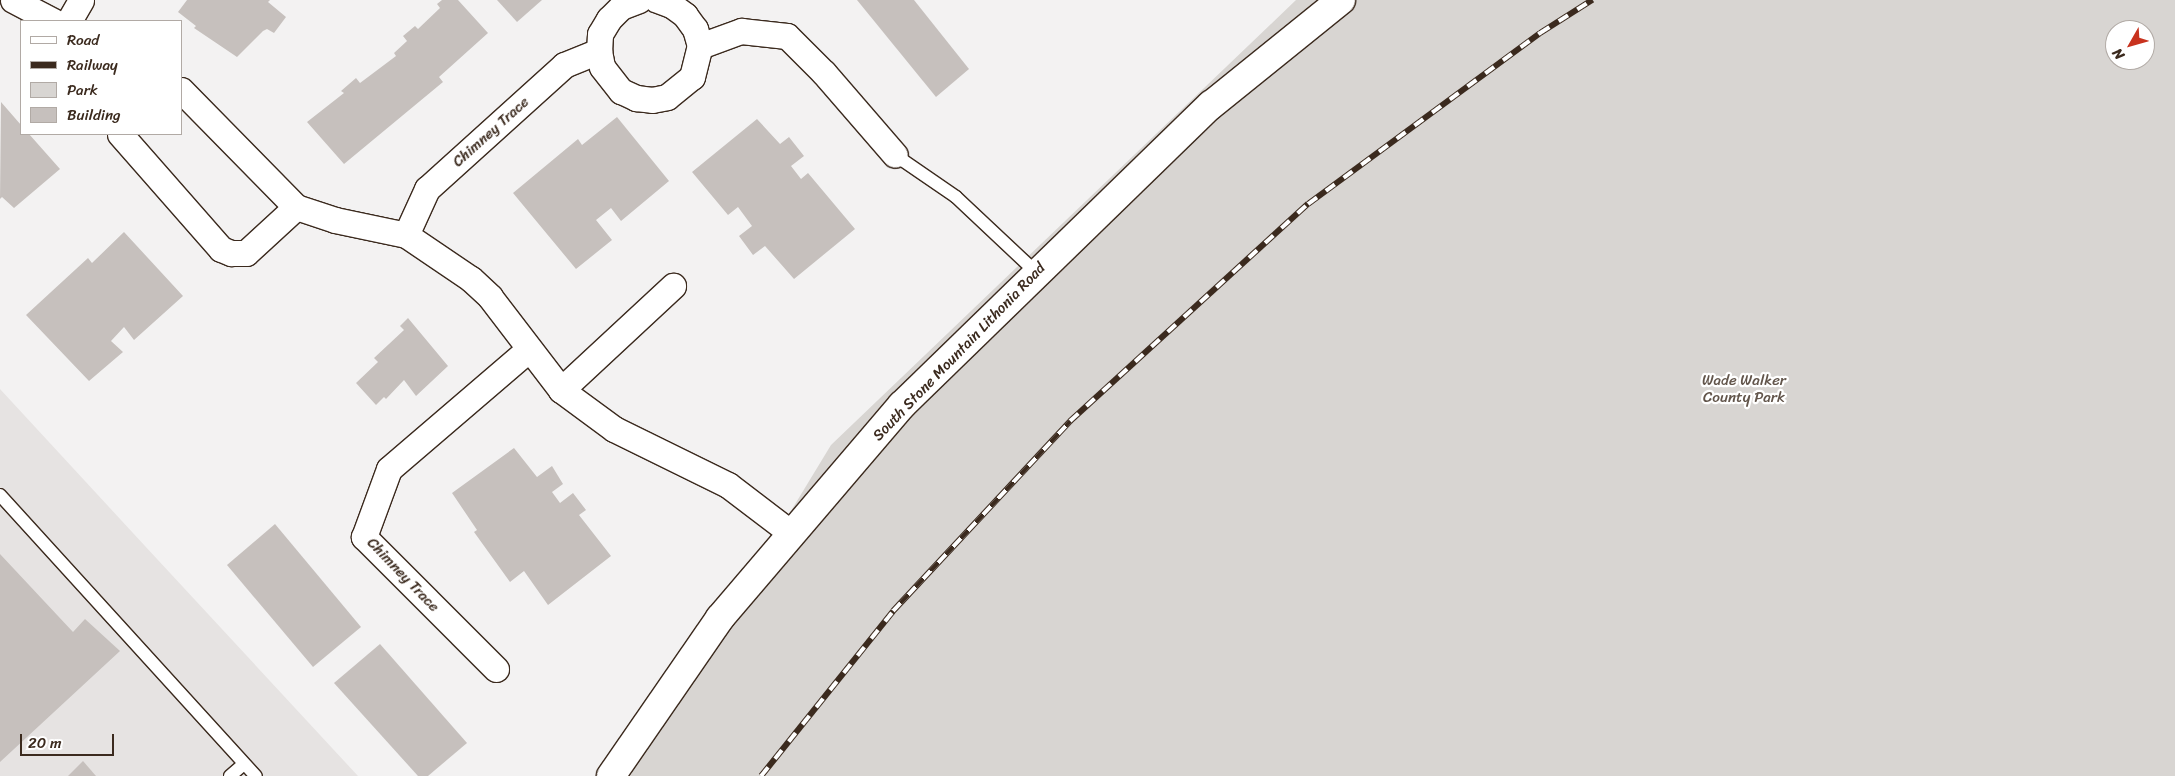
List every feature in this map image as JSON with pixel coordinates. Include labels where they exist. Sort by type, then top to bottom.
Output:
[{"type":"main road","name":"South Stone Mountain Lithonia Road","points":[[611,776],[720,618],[790,533],[902,405],[1036,272],[1211,105],[1341,0]]},
{"type":"street","points":[[13,0],[51,20]]},
{"type":"street","points":[[70,20],[81,0]]},
{"type":"street","points":[[639,0],[621,7],[609,19],[600,34],[599,51],[602,67],[621,91],[636,98],[652,100],[667,97],[692,77],[700,46],[695,29],[685,15],[672,4],[657,0]]},
{"type":"street","points":[[700,46],[741,31],[787,36],[824,73],[895,155]]},
{"type":"street","name":"Chimney Trace","points":[[406,235],[427,189],[564,65],[599,51]]},
{"type":"street","points":[[182,91],[296,207],[335,220],[406,235],[471,279],[490,297],[562,390],[614,429],[728,485],[790,533]]},
{"type":"street","points":[[121,135],[221,249],[231,253],[246,253],[296,207]]},
{"type":"street","points":[[562,390],[673,286]]},
{"type":"street","name":"Chimney Trace","points":[[496,669],[364,537],[388,469],[530,349]]},
{"type":"lane","points":[[895,155],[956,198],[1036,272]]},
{"type":"lane","points":[[0,495],[256,776]]},
{"type":"lane","points":[[230,776],[244,764]]},
{"type":"shaded area","points":[[0,389],[145,546],[358,776],[0,776]]},
{"type":"green space","name":"Wade Walker County Park","points":[[1296,0],[2175,0],[2175,776],[630,776],[831,445]]},
{"type":"building","points":[[187,0],[270,0],[268,2],[286,17],[274,33],[267,29],[263,31],[237,57],[194,28],[196,26],[178,12]]},
{"type":"building","points":[[442,0],[458,0],[488,33],[439,77],[443,82],[344,164],[307,122],[344,93],[341,91],[356,78],[360,83],[396,56],[394,53],[407,41],[403,36],[415,26],[418,29],[440,8],[437,4]]},
{"type":"building","points":[[497,0],[542,0],[517,22]]},
{"type":"building","points":[[857,0],[914,0],[969,69],[936,97]]},
{"type":"building","points":[[1,102],[20,124],[20,135],[30,135],[60,169],[14,208],[2,197],[0,199]]},
{"type":"building","points":[[617,117],[669,181],[621,221],[611,208],[596,220],[612,240],[576,269],[513,193],[578,139],[582,145]]},
{"type":"building","points":[[757,119],[780,144],[789,137],[804,156],[791,166],[801,179],[808,173],[855,229],[794,279],[765,246],[753,255],[739,236],[752,226],[738,207],[728,215],[692,172]]},
{"type":"building","points":[[124,232],[183,296],[134,340],[124,327],[111,341],[123,352],[89,381],[26,315],[88,258],[92,263]]},
{"type":"building","points":[[408,318],[448,366],[416,396],[404,380],[386,399],[384,397],[376,405],[356,383],[378,362],[374,358],[404,330],[400,326]]},
{"type":"building","points":[[514,448],[537,477],[552,466],[563,484],[552,492],[560,503],[573,493],[586,510],[579,515],[611,556],[548,605],[524,571],[510,582],[474,532],[477,530],[452,493]]},
{"type":"building","points":[[275,524],[361,627],[313,667],[227,565]]},
{"type":"building","points":[[0,554],[73,632],[85,619],[120,651],[0,762]]},
{"type":"building","points":[[380,644],[467,743],[428,776],[418,776],[334,683]]},
{"type":"building","points":[[83,761],[96,776],[68,776]]},
{"type":"railway","points":[[761,776],[893,611],[1070,421],[1308,204],[1540,33],[1592,0]]}]
